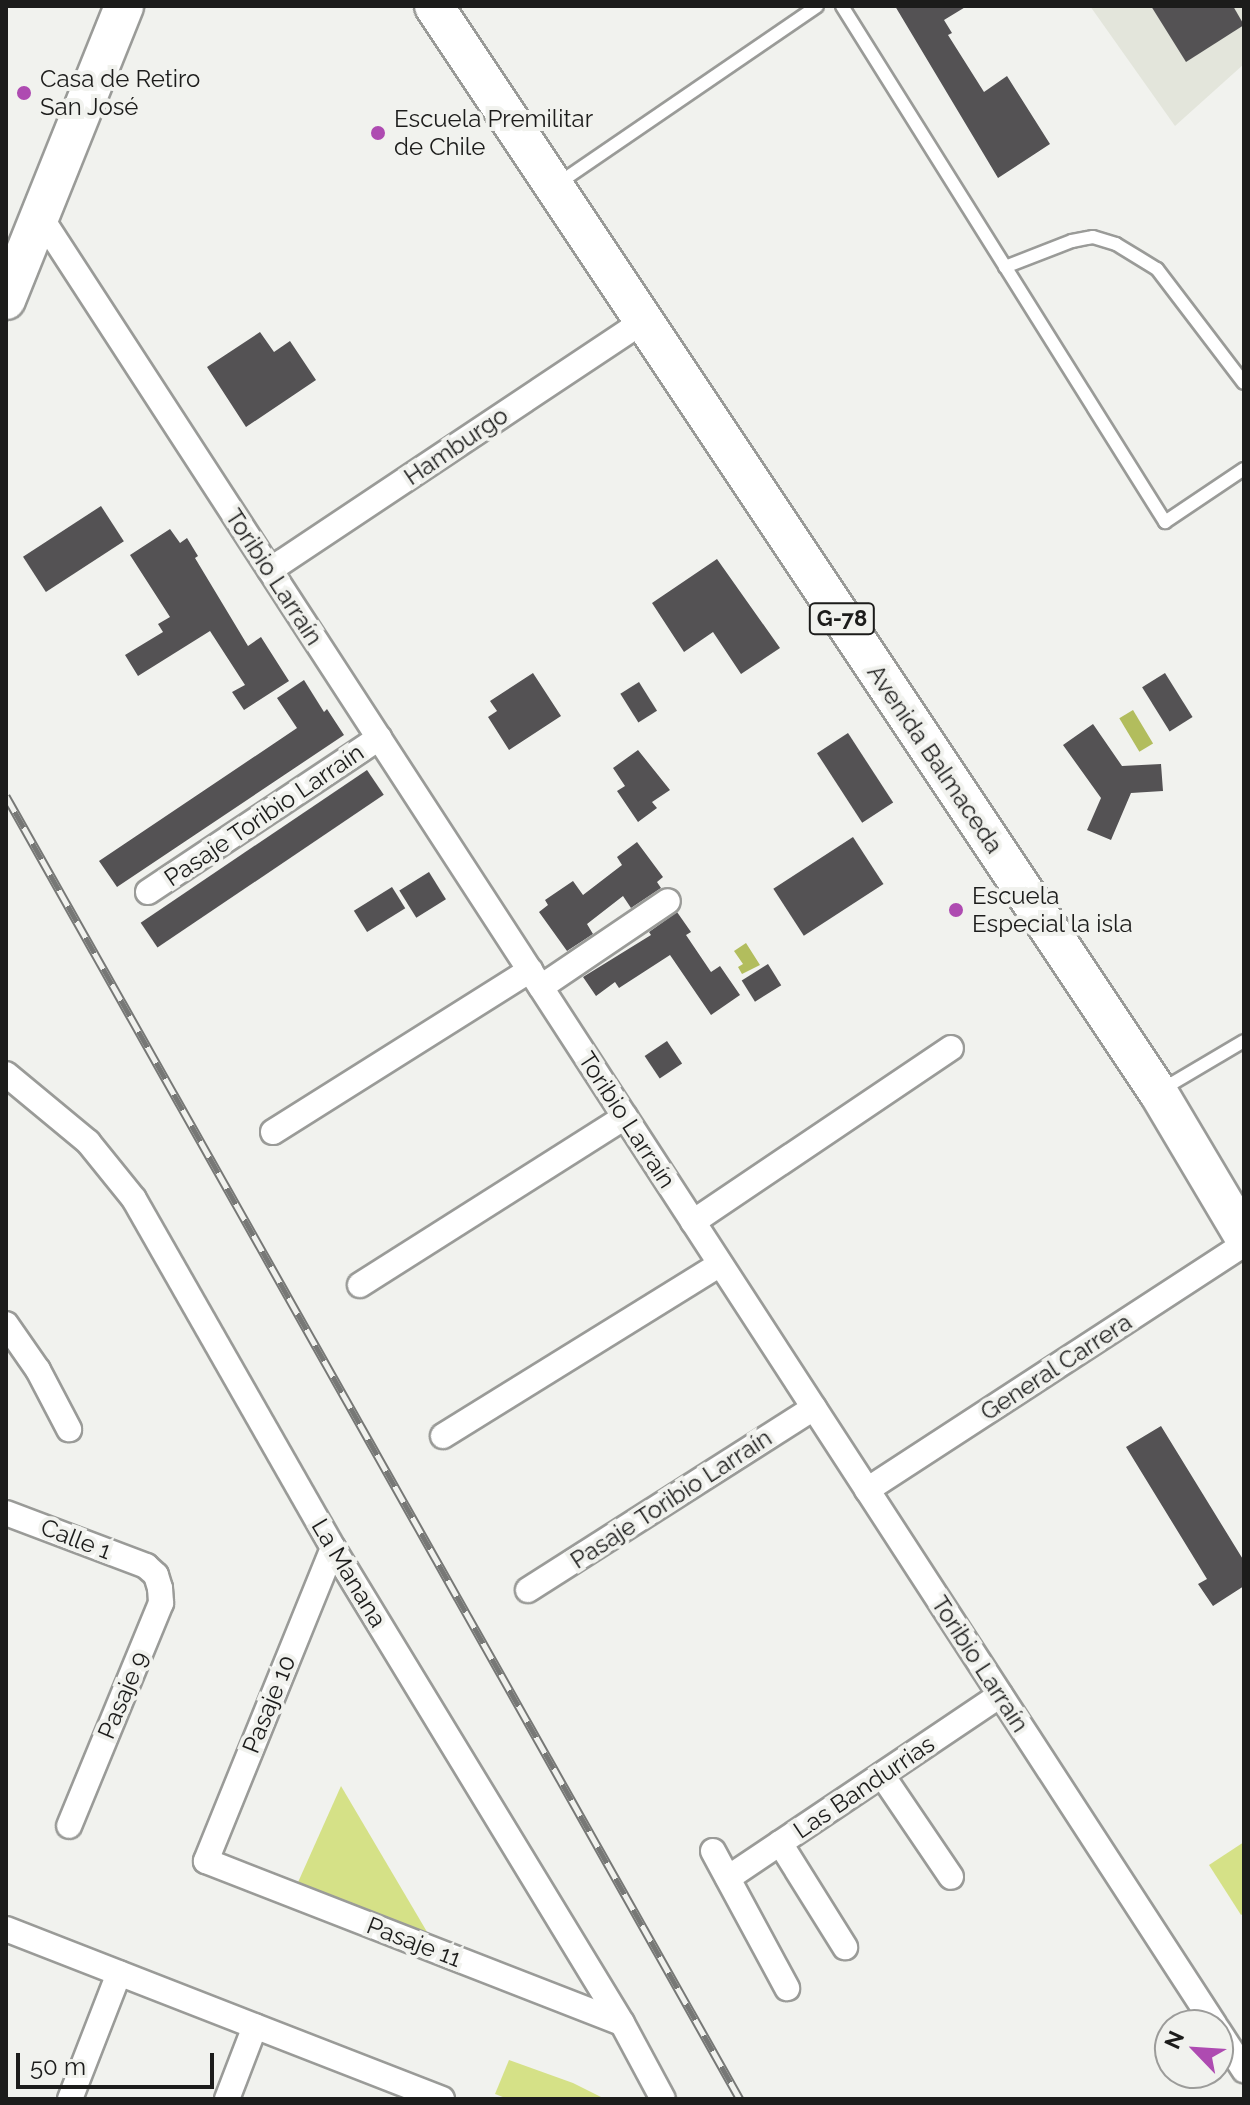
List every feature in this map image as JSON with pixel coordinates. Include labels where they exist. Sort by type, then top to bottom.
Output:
[{"type":"main road","points":[[6,300],[124,6]]},
{"type":"main road","name":"Avenida Balmaceda","points":[[434,6],[1158,1092],[1244,1237]]},
{"type":"street","name":"Toribio Larraín","points":[[40,216],[1205,2009]]},
{"type":"street","name":"Hamburgo","points":[[270,570],[643,321]]},
{"type":"street","name":"Pasaje Toribio Larraín","points":[[148,892],[379,738]]},
{"type":"street","points":[[273,1132],[668,901]]},
{"type":"street","points":[[693,1222],[951,1048]]},
{"type":"street","name":"La Manana","points":[[6,1074],[88,1142],[121,1180],[333,1548],[622,2023],[663,2099]]},
{"type":"street","points":[[360,1285],[625,1117]]},
{"type":"street","name":"General Carrera","points":[[867,1490],[1244,1244]]},
{"type":"street","points":[[443,1436],[720,1264]]},
{"type":"street","points":[[6,1324],[38,1370],[69,1429]]},
{"type":"street","points":[[6,1357],[38,1370]]},
{"type":"street","name":"Pasaje Toribio Larraín","points":[[528,1590],[814,1408]]},
{"type":"street","name":"Calle 1","points":[[6,1513],[146,1566]]},
{"type":"street","name":"Pasaje 10","points":[[206,1861],[333,1548]]},
{"type":"street","name":"Pasaje 9","points":[[69,1826],[161,1603],[156,1575],[146,1566]]},
{"type":"street","name":"Las Bandurrias","points":[[728,1878],[1000,1695]]},
{"type":"street","points":[[882,1775],[951,1877]]},
{"type":"street","points":[[780,1843],[845,1947]]},
{"type":"street","points":[[713,1851],[787,1988]]},
{"type":"street","name":"Pasaje 11","points":[[206,1861],[622,2023]]},
{"type":"street","points":[[6,1929],[255,2026],[379,2088],[442,2099]]},
{"type":"street","points":[[70,2099],[119,1973]]},
{"type":"street","points":[[227,2099],[255,2026]]},
{"type":"lane","points":[[554,187],[817,6]]},
{"type":"lane","points":[[842,6],[1165,522],[1244,469]]},
{"type":"lane","points":[[1005,267],[1072,241],[1093,237],[1116,244],[1157,269],[1244,383]]},
{"type":"lane","points":[[1158,1092],[1244,1041]]},
{"type":"shaded area","points":[[1090,6],[1244,6],[1244,64],[1175,126]]},
{"type":"shaded area","points":[[1133,710],[1153,743],[1139,752],[1119,718]]},
{"type":"shaded area","points":[[746,943],[760,965],[742,974],[738,967],[743,964],[734,951]]},
{"type":"shaded area","points":[[341,1786],[433,1942],[295,1889]]},
{"type":"shaded area","points":[[1244,1842],[1244,1913],[1241,1915],[1209,1865]]},
{"type":"shaded area","points":[[509,2060],[573,2083],[605,2099],[508,2099],[495,2094]]},
{"type":"building","points":[[895,6],[967,6],[944,20],[952,33],[948,35],[984,92],[1007,76],[1050,144],[998,178]]},
{"type":"building","points":[[1151,6],[1233,6],[1244,25],[1186,62]]},
{"type":"building","points":[[260,332],[274,352],[290,341],[316,380],[246,427],[207,367]]},
{"type":"building","points":[[101,506],[124,541],[46,592],[23,557]]},
{"type":"building","points":[[170,529],[180,543],[187,538],[198,556],[195,558],[248,646],[261,637],[289,681],[244,710],[232,692],[245,685],[210,631],[138,676],[125,655],[163,632],[158,624],[170,617],[130,555]]},
{"type":"building","points":[[717,559],[780,648],[741,674],[713,632],[684,652],[652,603]]},
{"type":"building","points":[[533,673],[561,716],[509,750],[488,717],[497,711],[490,701]]},
{"type":"building","points":[[1165,673],[1193,717],[1170,731],[1142,687]]},
{"type":"building","points":[[304,680],[324,712],[327,709],[344,735],[117,887],[99,861],[297,728],[277,698]]},
{"type":"building","points":[[639,682],[657,711],[638,722],[620,694]]},
{"type":"building","points":[[1093,724],[1122,766],[1161,764],[1163,791],[1131,793],[1111,840],[1087,830],[1101,798],[1063,745]]},
{"type":"building","points":[[848,733],[893,803],[862,823],[817,753]]},
{"type":"building","points":[[638,750],[670,790],[652,802],[657,808],[638,822],[617,791],[625,786],[613,768]]},
{"type":"building","points":[[367,770],[384,795],[157,948],[141,923]]},
{"type":"building","points":[[853,837],[883,884],[804,936],[773,889]]},
{"type":"building","points":[[637,842],[663,877],[657,882],[661,888],[631,908],[623,896],[587,924],[593,934],[567,951],[539,912],[548,905],[545,900],[573,881],[583,895],[622,865],[617,857]]},
{"type":"building","points":[[429,872],[446,899],[416,918],[399,891]]},
{"type":"building","points":[[392,887],[405,908],[367,932],[354,911]]},
{"type":"building","points":[[677,912],[691,932],[686,935],[711,972],[720,966],[740,995],[711,1015],[670,955],[619,988],[615,982],[596,996],[583,977],[651,935],[649,932]]},
{"type":"building","points":[[768,964],[781,985],[755,1002],[742,980]]},
{"type":"building","points":[[667,1041],[682,1063],[660,1078],[645,1056]]},
{"type":"building","points":[[1161,1426],[1244,1561],[1244,1586],[1213,1606],[1198,1584],[1207,1579],[1126,1447]]},
{"type":"railway","points":[[6,796],[740,2099]]},
{"type":"place","name":"Casa de Retiro San José","points":[[24,93]]},
{"type":"place","name":"Escuela Premilitar de Chile","points":[[378,133]]},
{"type":"place","name":"Escuela Especial la isla","points":[[956,910]]}]
